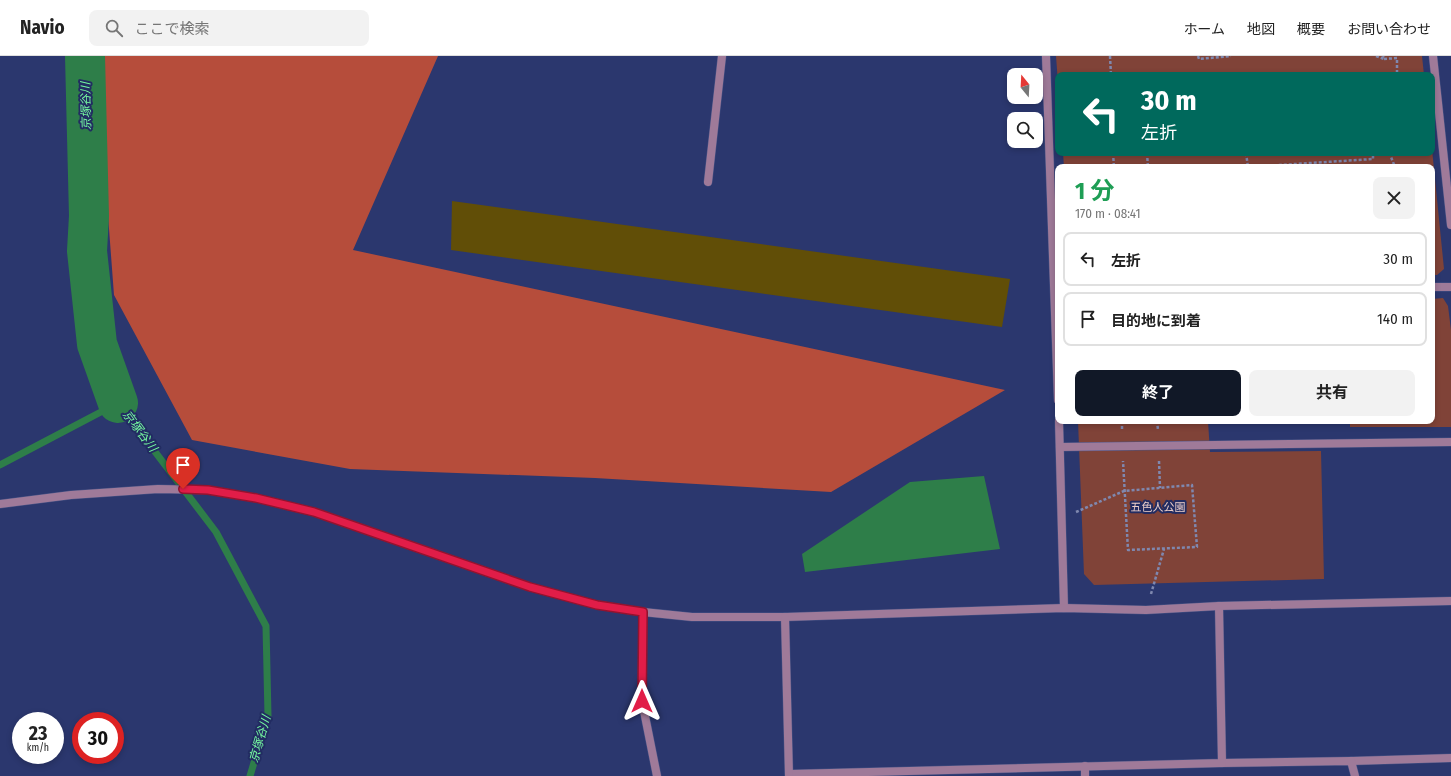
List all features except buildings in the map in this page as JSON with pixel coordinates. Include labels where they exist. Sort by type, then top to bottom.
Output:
[{"type":"street","points":[[708,182],[722,56]]},
{"type":"street","points":[[1046,56],[1055,271]]},
{"type":"street","points":[[1433,56],[1435,72]]},
{"type":"street","points":[[1435,75],[1451,225]]},
{"type":"street","points":[[1435,287],[1451,287]]},
{"type":"street","points":[[1059,424],[1064,608]]},
{"type":"street","points":[[1060,447],[1451,442]]},
{"type":"street","points":[[0,504],[71,495],[158,489],[208,490],[256,498],[314,512],[530,587],[597,605],[692,617],[785,616],[1064,608],[1146,610],[1219,606],[1451,601]]},
{"type":"street","points":[[1219,606],[1222,763]]},
{"type":"street","points":[[643,612],[642,701],[657,776]]},
{"type":"street","points":[[785,616],[790,775],[1085,766],[1451,758]]},
{"type":"street","points":[[1351,761],[1356,776]]},
{"type":"street","points":[[1085,766],[1086,776]]},
{"type":"path","points":[[1110,56],[1111,72]]},
{"type":"path","points":[[1198,56],[1198,59],[1232,56]]},
{"type":"path","points":[[1376,56],[1397,58],[1397,72]]},
{"type":"path","points":[[1295,164],[1373,159],[1373,156]]},
{"type":"path","points":[[1062,518],[1124,491],[1192,485],[1197,547],[1128,550],[1124,491]]},
{"type":"path","points":[[1146,610],[1164,549]]},
{"type":"green space","points":[[1056,56],[1422,56],[1424,72],[1057,72]]},
{"type":"green space","points":[[1063,156],[1433,156],[1434,164],[1064,164]]},
{"type":"green space","points":[[1435,179],[1444,269],[1435,275]]},
{"type":"green space","points":[[1443,298],[1448,306],[1451,330],[1451,427],[1350,427],[1350,424],[1435,424],[1435,299]]},
{"type":"green space","name":"五色人公園","points":[[1078,424],[1208,424],[1210,452],[1321,451],[1324,579],[1094,585],[1084,574]]},
{"type":"shaded area","points":[[96,56],[438,56],[353,250],[1005,390],[831,492],[595,478],[350,469],[192,440],[114,295]]},
{"type":"shaded area","points":[[984,476],[1000,549],[805,572],[802,554],[910,482]]},
{"type":"waterway","name":"京塚谷川","points":[[85,56],[89,216],[87,251],[97,344],[118,403]]},
{"type":"waterway","name":"京塚谷川","points":[[0,465],[118,403],[216,532],[266,626],[268,716],[250,776]]},
{"type":"route","points":[[183,489],[208,490],[256,498],[314,512],[530,587],[597,605],[643,612],[642,701]]}]
